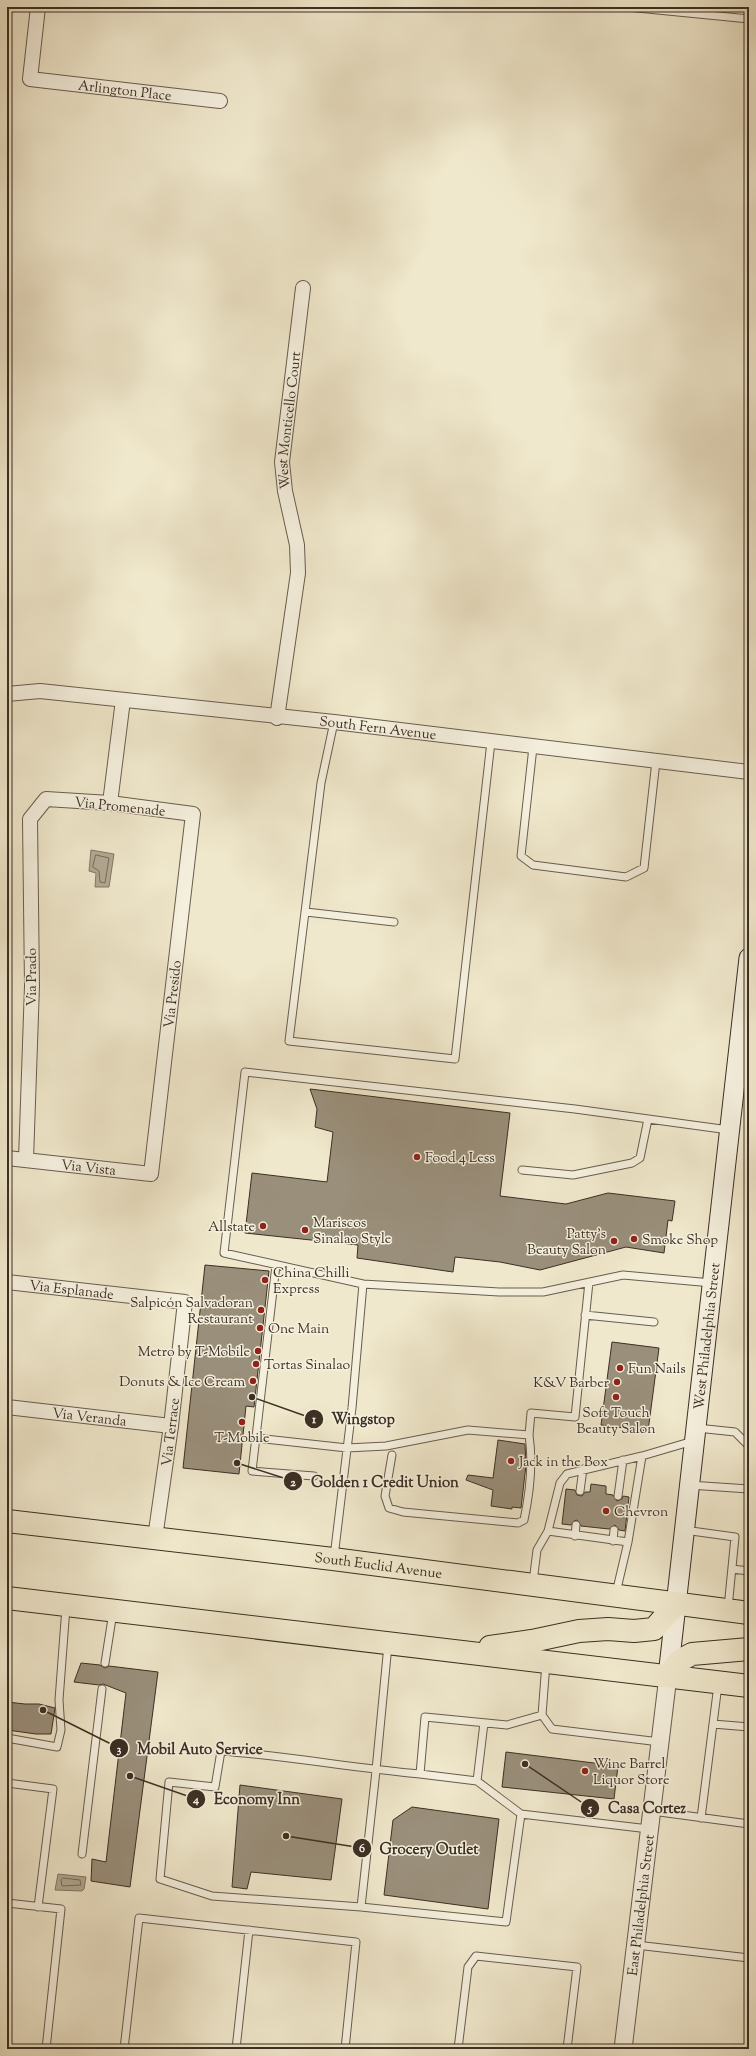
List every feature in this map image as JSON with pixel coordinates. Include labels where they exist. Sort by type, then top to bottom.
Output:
[{"type":"main road","name":"West Philadelphia Street","points":[[671,1643],[749,958]]},
{"type":"main road","name":"South Euclid Avenue","points":[[7,1520],[333,1559],[749,1614]]},
{"type":"main road","points":[[7,1598],[749,1686]]},
{"type":"main road","points":[[437,1649],[495,1647],[579,1632],[608,1629],[648,1631],[659,1626],[675,1605]]},
{"type":"main road","name":"East Philadelphia Street","points":[[668,1676],[671,1643]]},
{"type":"main road","points":[[668,1676],[680,1661],[692,1654],[749,1649]]},
{"type":"street","name":"Arlington Place","points":[[38,7],[30,79],[220,101]]},
{"type":"street","name":"West Monticello Court","points":[[277,718],[298,573],[297,545],[285,491],[282,462],[303,288]]},
{"type":"street","name":"South Fern Avenue","points":[[7,694],[40,691],[277,718],[334,722],[749,772]]},
{"type":"street","points":[[110,803],[123,700]]},
{"type":"street","name":"Via Promenade","points":[[46,799],[110,803],[193,814]]},
{"type":"street","name":"Via Prado","points":[[26,1160],[32,986],[30,819],[46,799]]},
{"type":"street","name":"Via Presido","points":[[151,1174],[193,814]]},
{"type":"street","name":"Via Vista","points":[[7,1158],[151,1174]]},
{"type":"street","name":"Via Esplanade","points":[[7,1282],[185,1302]]},
{"type":"street","name":"Via Terrace","points":[[155,1538],[171,1426],[185,1302]]},
{"type":"street","name":"Via Veranda","points":[[7,1407],[171,1426]]},
{"type":"street","name":"East Philadelphia Street","points":[[623,2049],[668,1676]]},
{"type":"lane","points":[[627,7],[749,19]]},
{"type":"lane","points":[[334,722],[321,783],[289,1041],[455,1059],[491,742]]},
{"type":"lane","points":[[533,747],[521,856],[533,865],[626,877],[644,868],[656,761]]},
{"type":"lane","points":[[306,912],[394,922]]},
{"type":"lane","points":[[712,1283],[623,1275],[543,1292],[499,1292],[363,1284],[224,1253],[245,1072],[575,1109],[730,1130]]},
{"type":"lane","points":[[522,1170],[573,1175],[632,1163],[640,1158],[648,1119]]},
{"type":"lane","points":[[276,1265],[252,1471],[314,1476]]},
{"type":"lane","points":[[392,1455],[385,1496],[389,1508],[403,1512],[518,1523],[524,1520],[532,1453],[528,1435],[531,1413],[575,1417],[588,1282]]},
{"type":"lane","points":[[333,1559],[347,1448],[363,1284]]},
{"type":"lane","points":[[585,1314],[654,1322]]},
{"type":"lane","points":[[256,1438],[347,1448],[386,1446],[468,1430],[528,1435]]},
{"type":"lane","points":[[532,1586],[537,1550],[548,1531],[560,1483],[567,1474],[642,1456],[695,1434],[735,1432],[749,1446]]},
{"type":"lane","points":[[615,1597],[628,1542],[642,1456]]},
{"type":"lane","points":[[618,1496],[623,1460]]},
{"type":"lane","points":[[580,1491],[583,1469]]},
{"type":"lane","points":[[689,1485],[749,1489]]},
{"type":"lane","points":[[575,1536],[576,1525]]},
{"type":"lane","points":[[613,1541],[614,1530]]},
{"type":"lane","points":[[684,1530],[735,1538],[728,1611]]},
{"type":"lane","points":[[548,1531],[575,1536],[628,1542]]},
{"type":"lane","points":[[732,1569],[749,1571]]},
{"type":"lane","points":[[7,1738],[57,1747],[61,1730],[59,1700],[66,1605]]},
{"type":"lane","points":[[105,1663],[113,1610]]},
{"type":"lane","points":[[361,1907],[388,1643]]},
{"type":"lane","points":[[546,1662],[542,1715],[552,1729],[660,1742]]},
{"type":"lane","points":[[701,1818],[718,1682]]},
{"type":"lane","points":[[82,1854],[102,1689]]},
{"type":"lane","points":[[420,1774],[425,1717],[507,1725],[542,1715]]},
{"type":"lane","points":[[478,1782],[484,1722]]},
{"type":"lane","points":[[713,1724],[749,1727]]},
{"type":"lane","points":[[521,1814],[506,1922],[361,1907],[212,1896],[160,1879],[170,1782],[215,1787],[221,1751],[279,1755],[376,1770],[478,1782],[521,1814],[650,1829]]},
{"type":"lane","points":[[7,1783],[53,1789],[38,1907]]},
{"type":"lane","points":[[652,1811],[749,1824]]},
{"type":"lane","points":[[7,1903],[61,1909],[46,2049]]},
{"type":"lane","points":[[124,2049],[139,1918],[356,1942],[345,2049]]},
{"type":"lane","points":[[236,2049],[249,1930]]},
{"type":"lane","points":[[635,1945],[749,1958]]},
{"type":"lane","points":[[458,2049],[468,1967],[476,1956],[577,1967],[567,2049]]},
{"type":"water","points":[[91,850],[114,854],[109,887],[95,887],[96,873],[89,871]]},
{"type":"water","points":[[58,1874],[86,1877],[84,1889],[82,1891],[55,1890]]},
{"type":"building","name":"Food 4 Less","points":[[310,1089],[510,1113],[500,1196],[566,1204],[608,1193],[675,1201],[672,1221],[668,1220],[664,1253],[626,1247],[540,1270],[500,1262],[455,1257],[453,1272],[357,1258],[358,1245],[245,1233],[252,1173],[327,1182],[333,1132],[315,1127],[317,1109]]},
{"type":"building","points":[[205,1265],[269,1271],[254,1407],[246,1406],[239,1474],[183,1468]]},
{"type":"building","points":[[612,1342],[659,1348],[648,1431],[601,1425]]},
{"type":"building","name":"Jack in the Box","points":[[498,1440],[525,1444],[526,1465],[521,1508],[512,1507],[512,1509],[491,1506],[493,1490],[466,1480],[468,1475],[493,1478]]},
{"type":"building","points":[[591,1484],[606,1486],[606,1494],[613,1495],[617,1501],[622,1499],[623,1496],[629,1497],[625,1531],[619,1530],[615,1525],[609,1529],[581,1526],[577,1520],[571,1525],[562,1524],[566,1489],[575,1490],[577,1495],[582,1496],[585,1492],[590,1492]]},
{"type":"building","points":[[81,1663],[100,1665],[105,1668],[109,1666],[158,1672],[130,1887],[91,1881],[92,1859],[106,1862],[126,1693],[103,1684],[99,1685],[74,1682]]},
{"type":"building","points":[[7,1702],[39,1704],[55,1708],[51,1734],[36,1734],[7,1730]]},
{"type":"building","points":[[506,1752],[618,1766],[614,1799],[502,1787]]},
{"type":"building","points":[[240,1785],[342,1799],[331,1880],[251,1872],[247,1889],[232,1887]]},
{"type":"building","points":[[412,1807],[499,1819],[488,1909],[384,1895],[393,1820]]},
{"type":"place","name":"Food 4 Less","points":[[417,1157]]},
{"type":"place","name":"Allstate","points":[[263,1226]]},
{"type":"place","name":"Mariscos Sinalao Style","points":[[305,1230]]},
{"type":"place","name":"Smoke Shop","points":[[634,1239]]},
{"type":"place","name":"Patty's Beauty Salon","points":[[614,1241]]},
{"type":"place","name":"China Chilli Express","points":[[265,1280]]},
{"type":"place","name":"Salpicón Salvadoran Restaurant","points":[[261,1310]]},
{"type":"place","name":"One Main","points":[[260,1328]]},
{"type":"place","name":"Metro by T-Mobile","points":[[258,1351]]},
{"type":"place","name":"Tortas Sinalao","points":[[256,1364]]},
{"type":"place","name":"Fun Nails","points":[[620,1368]]},
{"type":"place","name":"Donuts & Ice Cream","points":[[253,1381]]},
{"type":"place","name":"K&V Barber","points":[[617,1382]]},
{"type":"place","name":"Wingstop","points":[[252,1397]]},
{"type":"place","name":"Soft Touch Beauty Salon","points":[[616,1397]]},
{"type":"place","name":"T-Mobile","points":[[242,1422]]},
{"type":"place","name":"Jack in the Box","points":[[511,1461]]},
{"type":"place","name":"Golden 1 Credit Union","points":[[237,1463]]},
{"type":"place","name":"Chevron","points":[[606,1511]]},
{"type":"place","name":"Mobil Auto Service","points":[[43,1710]]},
{"type":"place","name":"Casa Cortez","points":[[525,1764]]},
{"type":"place","name":"Wine Barrel Liquor Store","points":[[585,1771]]},
{"type":"place","name":"Economy Inn","points":[[130,1776]]},
{"type":"place","name":"Grocery Outlet","points":[[286,1836]]}]
